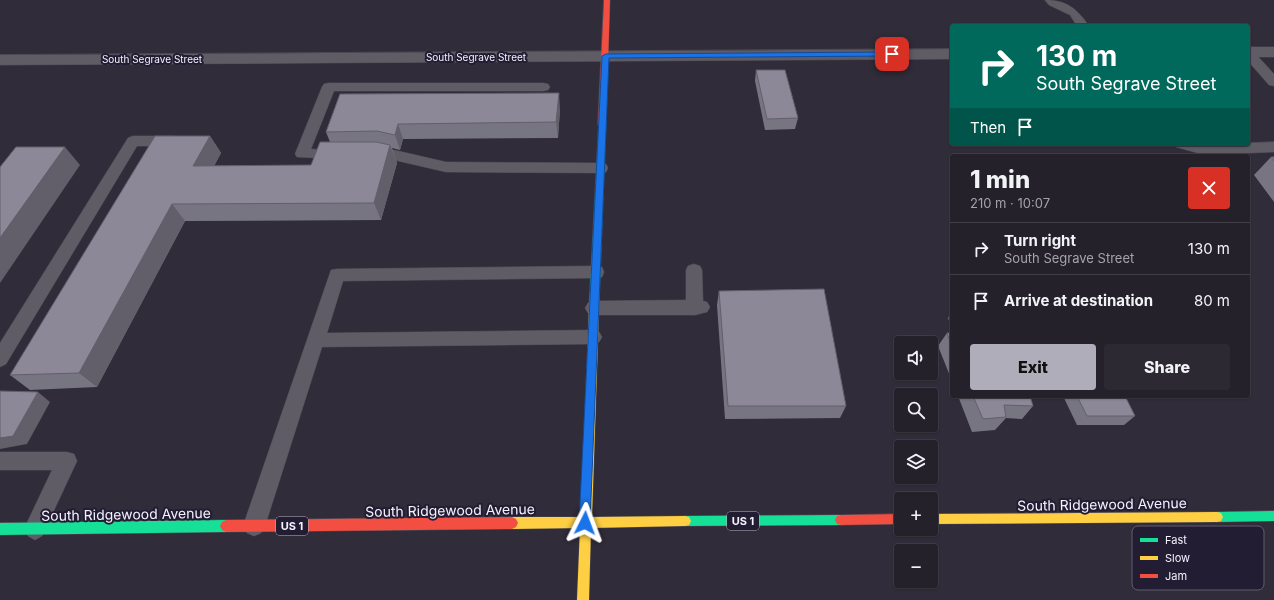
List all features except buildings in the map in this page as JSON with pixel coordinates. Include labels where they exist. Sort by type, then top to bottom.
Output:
[{"type":"main road","points":[[583,600],[594,308],[606,56],[607,0]]},
{"type":"main road","name":"South Ridgewood Avenue","points":[[938,519],[1274,516]]},
{"type":"main road","name":"South Ridgewood Avenue","points":[[0,529],[894,519]]},
{"type":"street","points":[[1250,53],[1274,52]]},
{"type":"street","name":"South Segrave Street","points":[[0,60],[950,54]]},
{"type":"lane","points":[[1051,0],[1053,3],[1074,13],[1082,24]]},
{"type":"lane","points":[[1250,55],[1274,82]]},
{"type":"lane","points":[[543,87],[329,87],[302,154],[394,154],[446,167],[601,168]]},
{"type":"lane","points":[[0,359],[133,141],[192,141]]},
{"type":"lane","points":[[1188,146],[1205,150],[1274,147]]},
{"type":"lane","points":[[594,308],[698,307],[694,270]]},
{"type":"lane","points":[[254,526],[337,276],[596,272]]},
{"type":"lane","points":[[316,340],[593,337]]},
{"type":"lane","points":[[0,461],[67,461],[35,529]]},
{"type":"traffic: fast","points":[[594,309],[602,125]]},
{"type":"traffic: fast","points":[[1217,517],[1274,516]]},
{"type":"traffic: fast","points":[[685,521],[841,520]]},
{"type":"traffic: fast","points":[[0,529],[226,526]]},
{"type":"traffic: slow","points":[[583,600],[594,309]]},
{"type":"traffic: slow","points":[[938,519],[1217,517]]},
{"type":"traffic: slow","points":[[512,523],[685,521]]},
{"type":"traffic: jam","points":[[602,125],[607,0]]},
{"type":"traffic: jam","points":[[841,520],[894,519]]},
{"type":"traffic: jam","points":[[226,526],[512,523]]},
{"type":"route","points":[[585,523],[606,56],[892,54]]}]
